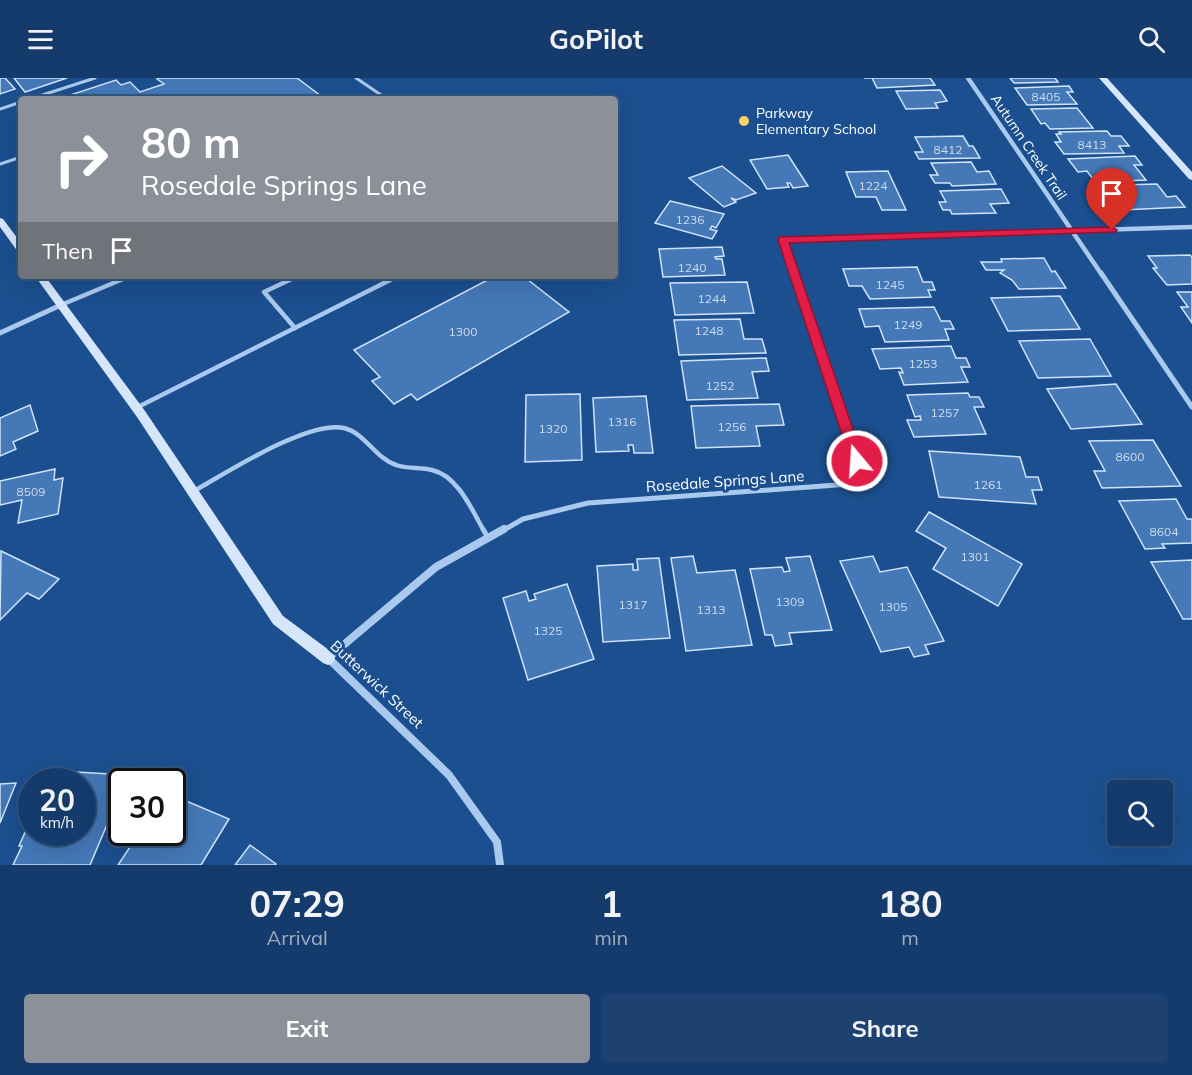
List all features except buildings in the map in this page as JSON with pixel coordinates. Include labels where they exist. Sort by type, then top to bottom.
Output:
[{"type":"street","name":"Autumn Creek Trail","points":[[968,78],[1192,407]]},
{"type":"street","points":[[1103,78],[1192,177]]},
{"type":"street","points":[[0,221],[18,246]]},
{"type":"street","name":"Rosedale Springs Lane","points":[[328,658],[436,567],[522,519],[588,503],[864,483],[783,240],[1192,227]]},
{"type":"street","name":"Butterwick Street","points":[[42,279],[139,411],[278,620],[328,658],[449,776],[497,842],[500,865]]},
{"type":"street","points":[[0,333],[61,305]]},
{"type":"lane","points":[[39,96],[95,78]]},
{"type":"lane","points":[[356,78],[383,96]]},
{"type":"lane","points":[[0,109],[18,103]]},
{"type":"lane","points":[[0,164],[18,158]]},
{"type":"lane","points":[[61,305],[123,279]]},
{"type":"lane","points":[[292,279],[264,292],[295,327]]},
{"type":"lane","points":[[139,411],[295,327],[392,279]]},
{"type":"lane","points":[[192,492],[294,439],[323,428],[342,427],[352,432],[394,465],[438,471],[452,478],[488,538]]},
{"type":"place","name":"Parkway Elementary School","points":[[744,121]]},
{"type":"route","points":[[857,461],[783,240],[1112,230]]}]
